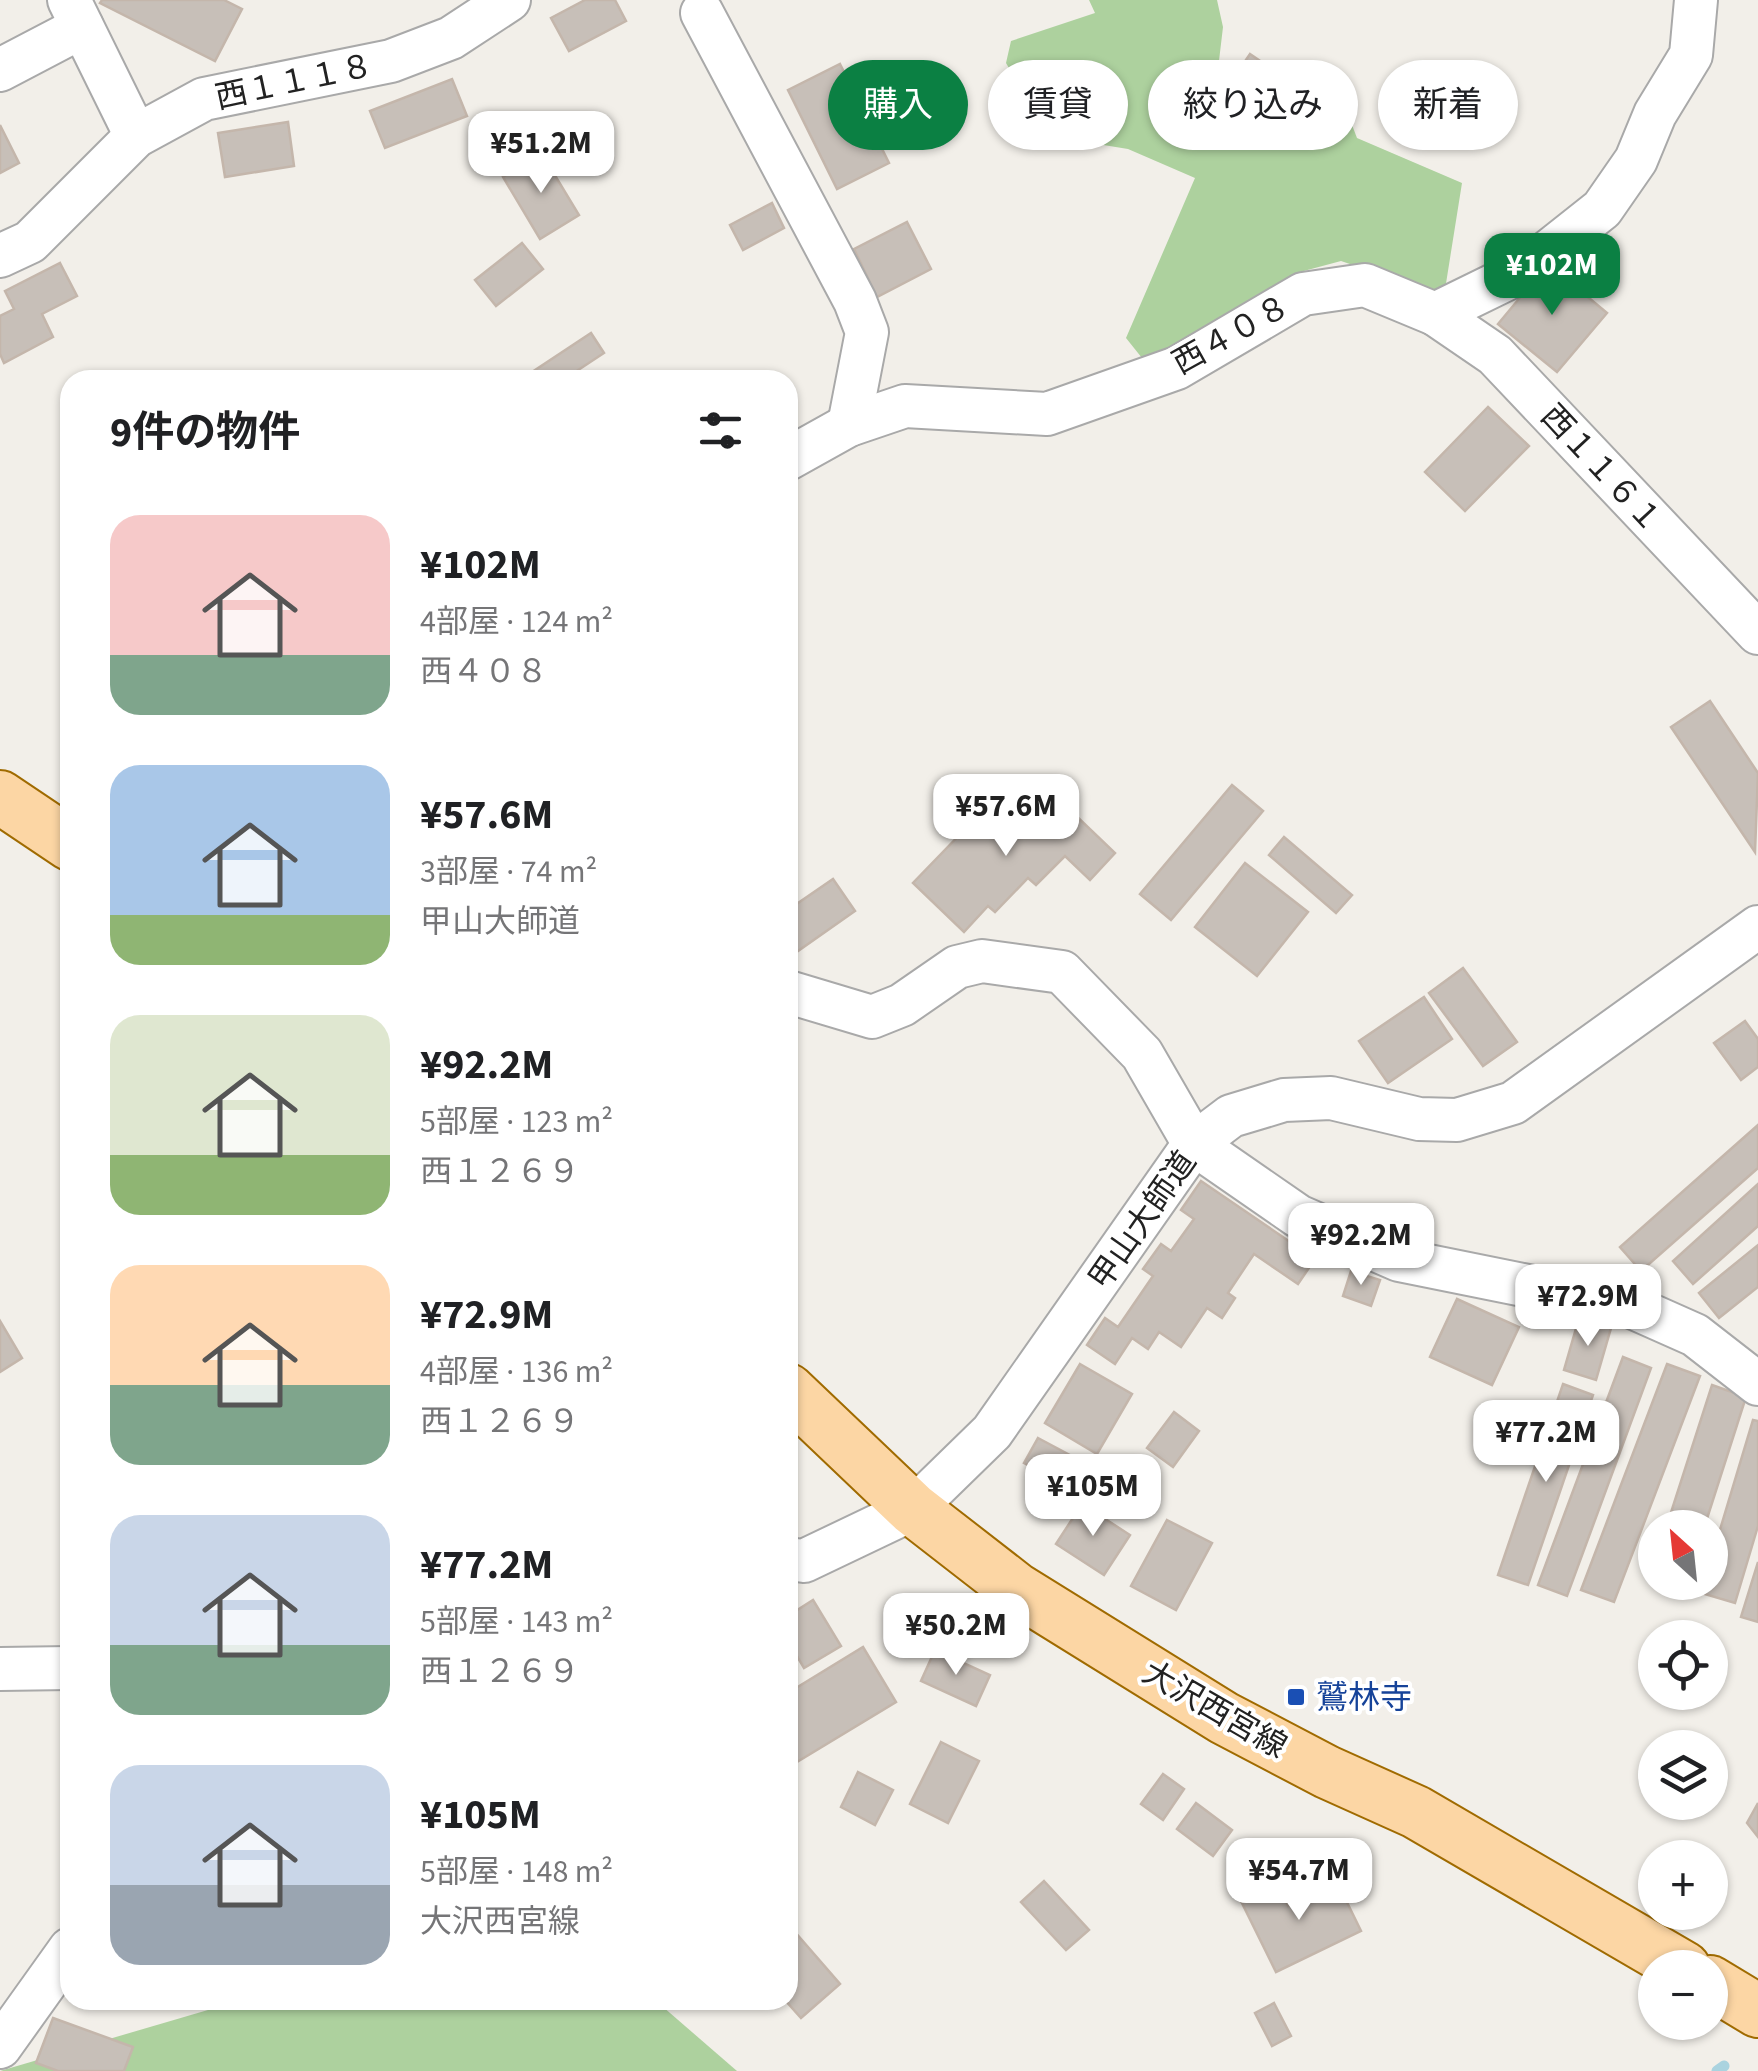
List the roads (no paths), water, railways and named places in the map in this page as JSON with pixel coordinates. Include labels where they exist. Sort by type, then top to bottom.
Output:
[{"type":"main road","points":[[0,797],[60,837]]},
{"type":"main road","name":"大沢西宮線","points":[[798,1400],[913,1509],[1016,1589],[1224,1718],[1327,1772],[1416,1812],[1653,1950]]},
{"type":"main road","points":[[1728,1992],[1758,2010]]},
{"type":"street","name":"西１１１８","points":[[0,256],[30,242],[136,136],[204,99],[390,61],[451,38],[509,0]]},
{"type":"street","points":[[1435,314],[1526,270],[1602,209],[1636,160],[1655,114],[1691,55],[1696,0]]},
{"type":"street","points":[[0,70],[75,13],[136,136]]},
{"type":"street","points":[[702,13],[855,301],[867,332],[849,424]]},
{"type":"street","name":"西４０８","points":[[798,453],[849,424],[905,406],[1047,414],[1176,368],[1303,294],[1365,285],[1435,314]]},
{"type":"street","name":"西１１６１","points":[[1435,314],[1494,355],[1758,633]]},
{"type":"street","name":"甲山大師道","points":[[798,1560],[804,1561],[913,1509],[992,1432],[1194,1144],[1230,1116],[1284,1100],[1331,1098],[1419,1119],[1457,1120],[1513,1103],[1758,927]]},
{"type":"street","points":[[798,995],[872,1017],[902,1005],[957,967],[982,961],[1062,972],[1142,1054],[1194,1144],[1298,1216],[1399,1260],[1632,1307],[1694,1336],[1758,1384]]},
{"type":"street","points":[[0,1669],[60,1668]]},
{"type":"street","points":[[0,2046],[60,1963]]},
{"type":"waterway","points":[[1717,2071],[1724,2066]]},
{"type":"place","name":"鷲林寺","points":[[1296,1697]]}]
